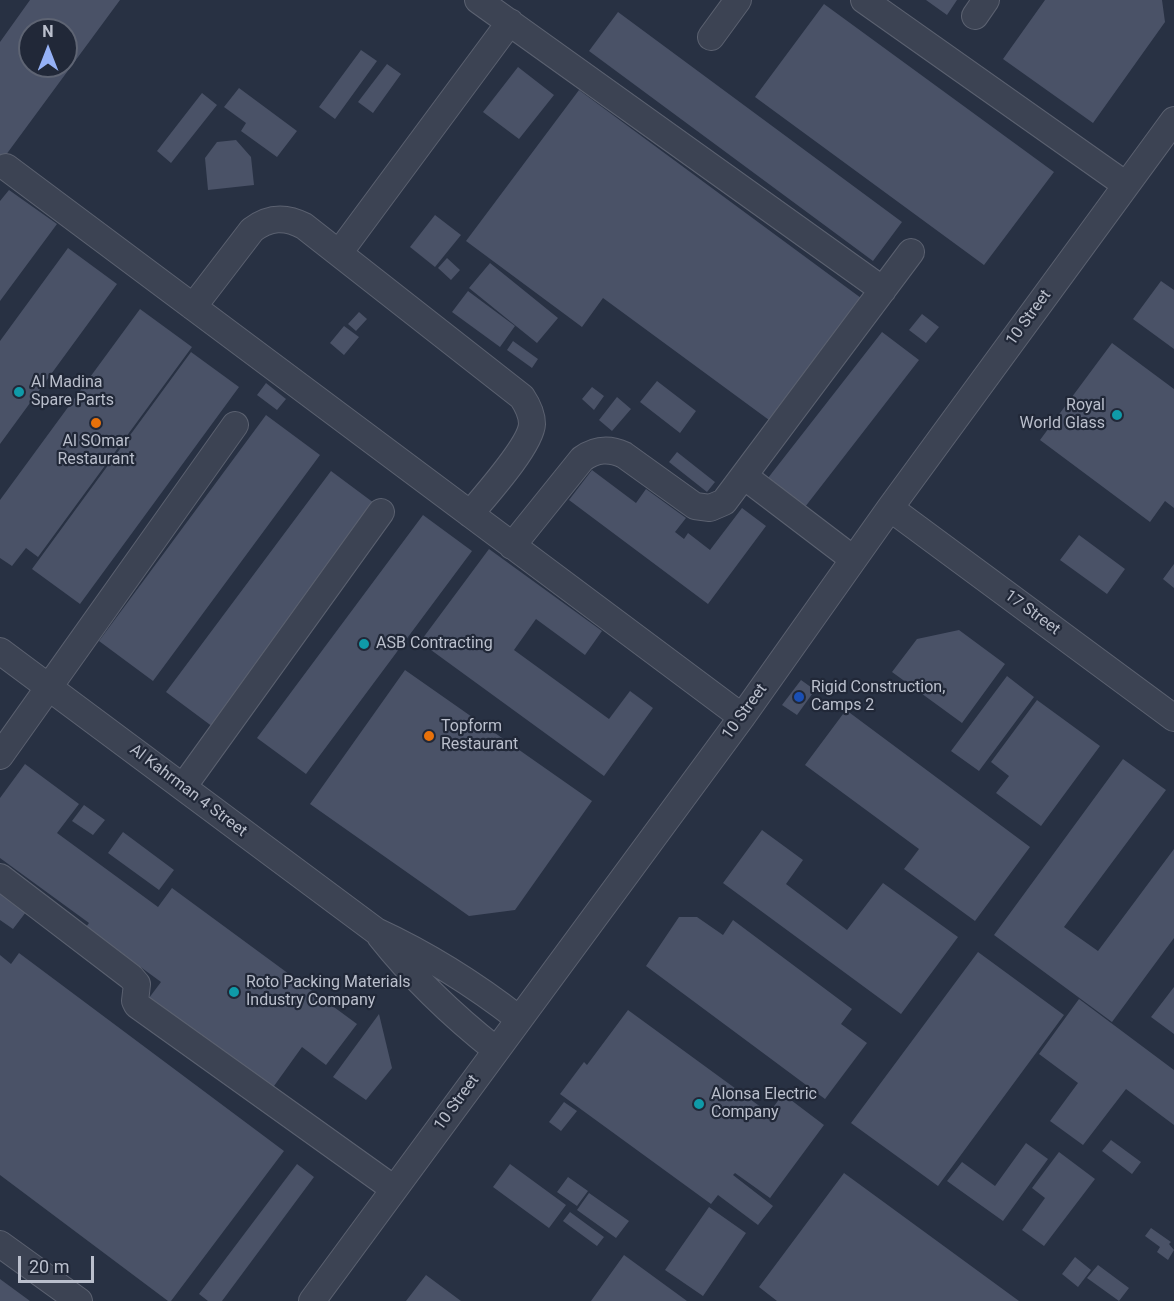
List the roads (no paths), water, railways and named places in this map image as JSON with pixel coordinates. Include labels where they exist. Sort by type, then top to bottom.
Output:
[{"type":"street","points":[[478,0],[883,290]]},
{"type":"street","points":[[711,37],[738,0]]},
{"type":"street","points":[[864,0],[1126,185]]},
{"type":"street","points":[[339,253],[510,22]]},
{"type":"street","name":"10 Street","points":[[312,1301],[742,717],[853,559],[1174,120]]},
{"type":"street","points":[[6,167],[742,717]]},
{"type":"street","points":[[193,307],[252,230],[261,223],[283,218],[304,226],[522,397],[527,405],[532,424],[526,442],[470,514]]},
{"type":"street","points":[[512,546],[582,459],[598,451],[616,451],[624,455],[688,502],[702,508],[710,508],[724,502],[911,252]]},
{"type":"street","points":[[0,756],[235,425]]},
{"type":"street","points":[[744,476],[853,559]]},
{"type":"street","name":"17 Street","points":[[890,508],[1174,718]]},
{"type":"street","points":[[183,788],[381,512]]},
{"type":"street","name":"Al Kahrman 4 Street","points":[[0,651],[376,931],[451,970],[486,993],[519,1019]]},
{"type":"street","points":[[0,878],[131,977],[137,984],[135,1001],[137,1005],[394,1189]]},
{"type":"street","name":"Al Kahrman 4 Street","points":[[376,931],[444,1007],[496,1050]]},
{"type":"street","points":[[0,1244],[79,1301]]},
{"type":"place","name":"Al Madina Spare Parts","points":[[19,392]]},
{"type":"place","name":"Royal World Glass","points":[[1117,415]]},
{"type":"place","name":"Al SOmar Restaurant","points":[[96,423]]},
{"type":"place","name":"ASB Contracting","points":[[364,644]]},
{"type":"place","name":"Rigid Construction, Camps 2","points":[[799,697]]},
{"type":"place","name":"Topform Restaurant","points":[[429,736]]},
{"type":"place","name":"Roto Packing Materials Industry Company","points":[[234,992]]},
{"type":"place","name":"Alonsa Electric Company","points":[[699,1104]]}]
